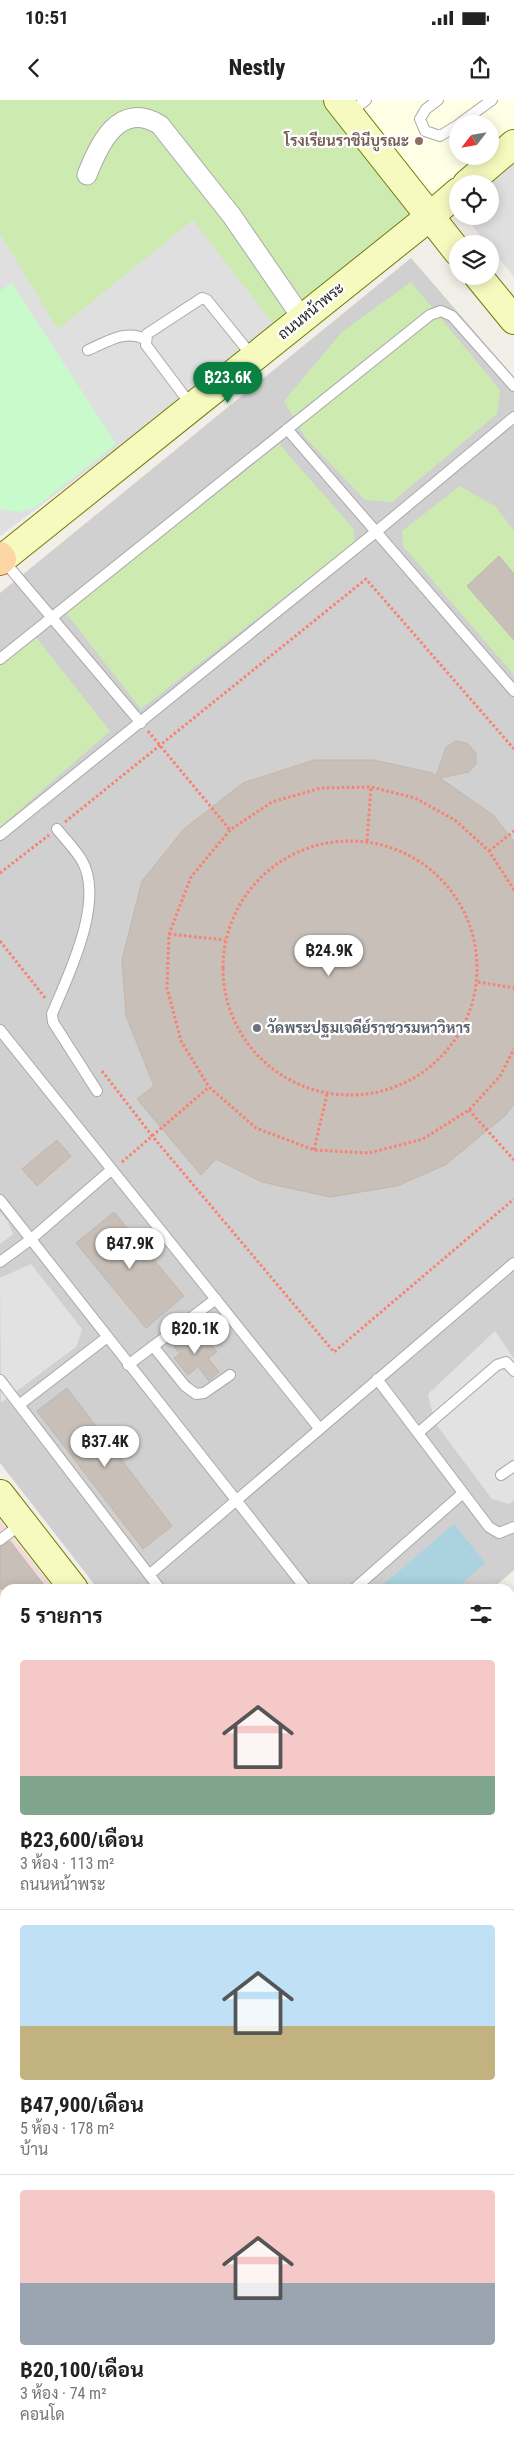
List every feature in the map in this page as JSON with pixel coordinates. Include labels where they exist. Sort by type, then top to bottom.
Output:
[{"type":"main road","points":[[351,105],[428,218],[449,242]]},
{"type":"main road","points":[[478,175],[514,144]]},
{"type":"main road","name":"ถนนหน้าพระ","points":[[1,559],[449,200]]},
{"type":"main road","points":[[485,285],[514,320]]},
{"type":"main road","points":[[0,1494],[70,1584]]},
{"type":"street","points":[[88,175],[103,135],[113,122],[130,112],[147,114],[160,125],[232,216],[302,318]]},
{"type":"lane","points":[[438,100],[426,109],[420,119],[425,131],[440,136],[449,130]]},
{"type":"lane","points":[[471,115],[492,100]]},
{"type":"lane","points":[[192,406],[146,345],[145,339],[147,334],[202,298],[207,300],[253,357]]},
{"type":"lane","points":[[0,659],[430,315],[441,311],[452,316],[514,386]]},
{"type":"lane","points":[[88,350],[122,335],[138,335],[145,339]]},
{"type":"lane","points":[[0,835],[377,532],[514,417]]},
{"type":"lane","points":[[287,429],[514,691]]},
{"type":"lane","points":[[1,559],[141,723]]},
{"type":"lane","points":[[57,828],[81,860],[90,890],[85,922],[52,1014],[53,1022],[97,1092]]},
{"type":"lane","points":[[0,1030],[319,1428]]},
{"type":"lane","points":[[0,1262],[30,1240],[111,1170]]},
{"type":"lane","points":[[0,1200],[106,1338],[302,1584]]},
{"type":"lane","points":[[149,1575],[514,1263]]},
{"type":"lane","points":[[128,1365],[216,1299]]},
{"type":"lane","points":[[18,1404],[106,1338]]},
{"type":"lane","points":[[153,1346],[186,1386],[196,1394],[204,1393],[230,1375]]},
{"type":"lane","points":[[418,1433],[497,1365],[506,1362],[514,1370]]},
{"type":"lane","points":[[377,1379],[489,1527],[499,1533],[514,1527]]},
{"type":"lane","points":[[0,1380],[156,1584]]},
{"type":"lane","points":[[502,1475],[514,1466]]},
{"type":"lane","points":[[360,1584],[463,1493]]},
{"type":"lane","points":[[0,1540],[23,1522]]},
{"type":"path","points":[[0,873],[366,579],[514,749]]},
{"type":"path","points":[[141,723],[230,830]]},
{"type":"path","points":[[367,841],[372,787]]},
{"type":"path","points":[[514,890],[489,851],[455,820],[415,798],[372,787],[321,788],[272,802],[230,830],[191,877],[169,934],[167,988],[181,1041],[209,1087],[256,1128],[314,1150],[369,1153],[423,1139],[470,1110],[500,1076],[514,1049]]},
{"type":"path","points":[[489,851],[514,831]]},
{"type":"path","points":[[329,841],[367,841],[404,852],[437,874],[462,905],[476,942],[478,982],[466,1022],[443,1057],[409,1082],[369,1095],[327,1094],[289,1080],[256,1054],[234,1020],[223,980],[225,940],[239,904],[262,875],[293,853],[329,841]]},
{"type":"path","points":[[169,934],[225,940]]},
{"type":"path","points":[[0,941],[54,1009]]},
{"type":"path","points":[[478,982],[514,988]]},
{"type":"path","points":[[100,1070],[153,1137],[334,1352],[514,1199]]},
{"type":"path","points":[[111,1170],[153,1137],[209,1087]]},
{"type":"path","points":[[314,1150],[327,1094]]},
{"type":"path","points":[[470,1110],[514,1160]]},
{"type":"shaded area","points":[[0,100],[514,100],[514,277],[499,258],[499,235],[480,235],[472,225],[499,225],[499,175],[449,175],[449,191],[277,329],[0,536]]},
{"type":"shaded area","name":"โรงเรียนราชินีบูรณะ","points":[[350,100],[514,100],[514,131],[499,143],[499,115],[449,115],[449,165],[471,165],[458,175],[449,175],[449,182],[427,200]]},
{"type":"shaded area","name":"วัดพระปฐมเจดีย์ราชวรมหาวิหาร","points":[[411,258],[514,377],[514,1570],[498,1584],[94,1584],[0,1463],[0,593]]},
{"type":"shaded area","points":[[0,1212],[8,1222],[13,1234],[0,1244]]},
{"type":"shaded area","points":[[31,1264],[82,1329],[77,1346],[1,1403],[0,1278]]},
{"type":"shaded area","points":[[495,1331],[514,1359],[514,1500],[509,1504],[492,1499],[435,1423],[428,1394]]},
{"type":"shaded area","points":[[0,1521],[50,1584],[0,1584]]},
{"type":"green space","points":[[0,100],[325,100],[412,213],[277,329],[193,220],[58,329],[0,234]]},
{"type":"green space","points":[[411,282],[500,390],[497,414],[392,502],[365,500],[305,437],[284,401],[342,332]]},
{"type":"green space","points":[[12,283],[116,444],[35,508],[17,512],[0,509],[0,291]]},
{"type":"green space","points":[[279,444],[353,528],[355,542],[141,709],[66,613]]},
{"type":"green space","points":[[460,486],[496,507],[514,531],[514,675],[403,546],[402,531]]},
{"type":"green space","points":[[35,636],[110,731],[0,827],[0,665]]},
{"type":"water","points":[[454,1524],[485,1563],[462,1584],[384,1584]]},
{"type":"building","points":[[499,556],[514,574],[514,640],[467,586]]},
{"type":"building","points":[[456,741],[467,743],[476,753],[476,764],[469,772],[440,778],[493,815],[514,841],[514,1104],[506,1115],[445,1165],[397,1186],[330,1197],[262,1182],[216,1159],[201,1175],[137,1099],[154,1086],[126,1016],[122,960],[142,881],[184,829],[243,783],[314,760],[374,760],[432,773],[436,776],[446,747]]},
{"type":"building","points":[[57,1140],[71,1156],[37,1186],[22,1169]]},
{"type":"building","points":[[114,1212],[184,1296],[146,1328],[76,1243]]},
{"type":"building","points":[[189,1330],[199,1343],[206,1338],[217,1352],[208,1358],[219,1372],[209,1381],[198,1367],[188,1375],[174,1358],[180,1354],[172,1344]]},
{"type":"building","points":[[67,1388],[172,1526],[143,1549],[37,1411]]},
{"type":"building","points":[[10,1541],[43,1584],[0,1584],[0,1547]]},
{"type":"place","name":"โรงเรียนราชินีบูรณะ","points":[[419,141]]},
{"type":"place","name":"วัดพระปฐมเจดีย์ราชวรมหาวิหาร","points":[[257,1028]]}]
